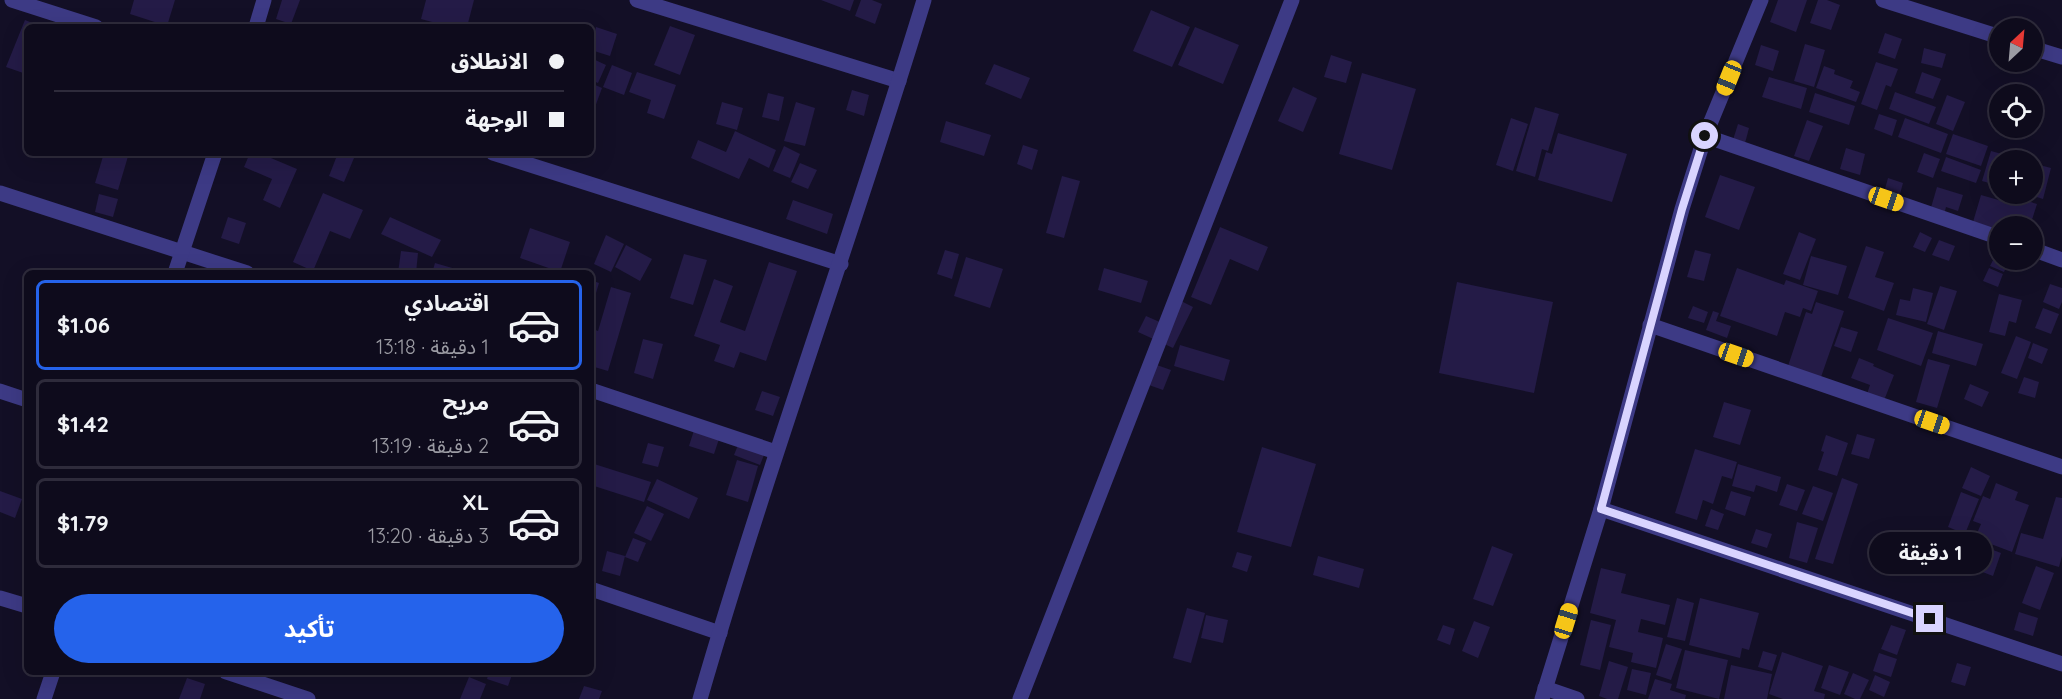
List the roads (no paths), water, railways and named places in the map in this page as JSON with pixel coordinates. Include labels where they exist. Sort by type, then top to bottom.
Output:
[{"type":"street","points":[[257,24],[264,0]]},
{"type":"street","points":[[637,0],[899,81]]},
{"type":"street","points":[[700,699],[776,452],[841,264],[924,0]]},
{"type":"street","points":[[1020,699],[1292,0]]},
{"type":"street","points":[[1577,699],[1544,693],[1601,509],[1682,209],[1705,136],[1761,0]]},
{"type":"street","points":[[1883,0],[1989,34]]},
{"type":"street","points":[[17,1],[87,24]]},
{"type":"street","points":[[2043,51],[2062,57]]},
{"type":"street","points":[[1705,136],[1989,234]]},
{"type":"street","points":[[176,270],[214,156]]},
{"type":"street","points":[[502,156],[841,264]]},
{"type":"street","points":[[0,193],[238,270]]},
{"type":"street","points":[[2043,253],[2062,260]]},
{"type":"street","points":[[1650,325],[2062,467]]},
{"type":"street","points":[[0,391],[24,399]]},
{"type":"street","points":[[594,391],[776,452]]},
{"type":"street","points":[[1601,509],[2062,663]]},
{"type":"street","points":[[594,590],[720,633]]},
{"type":"street","points":[[0,598],[24,605]]},
{"type":"street","points":[[44,699],[52,675]]},
{"type":"street","points":[[235,675],[308,699]]}]
